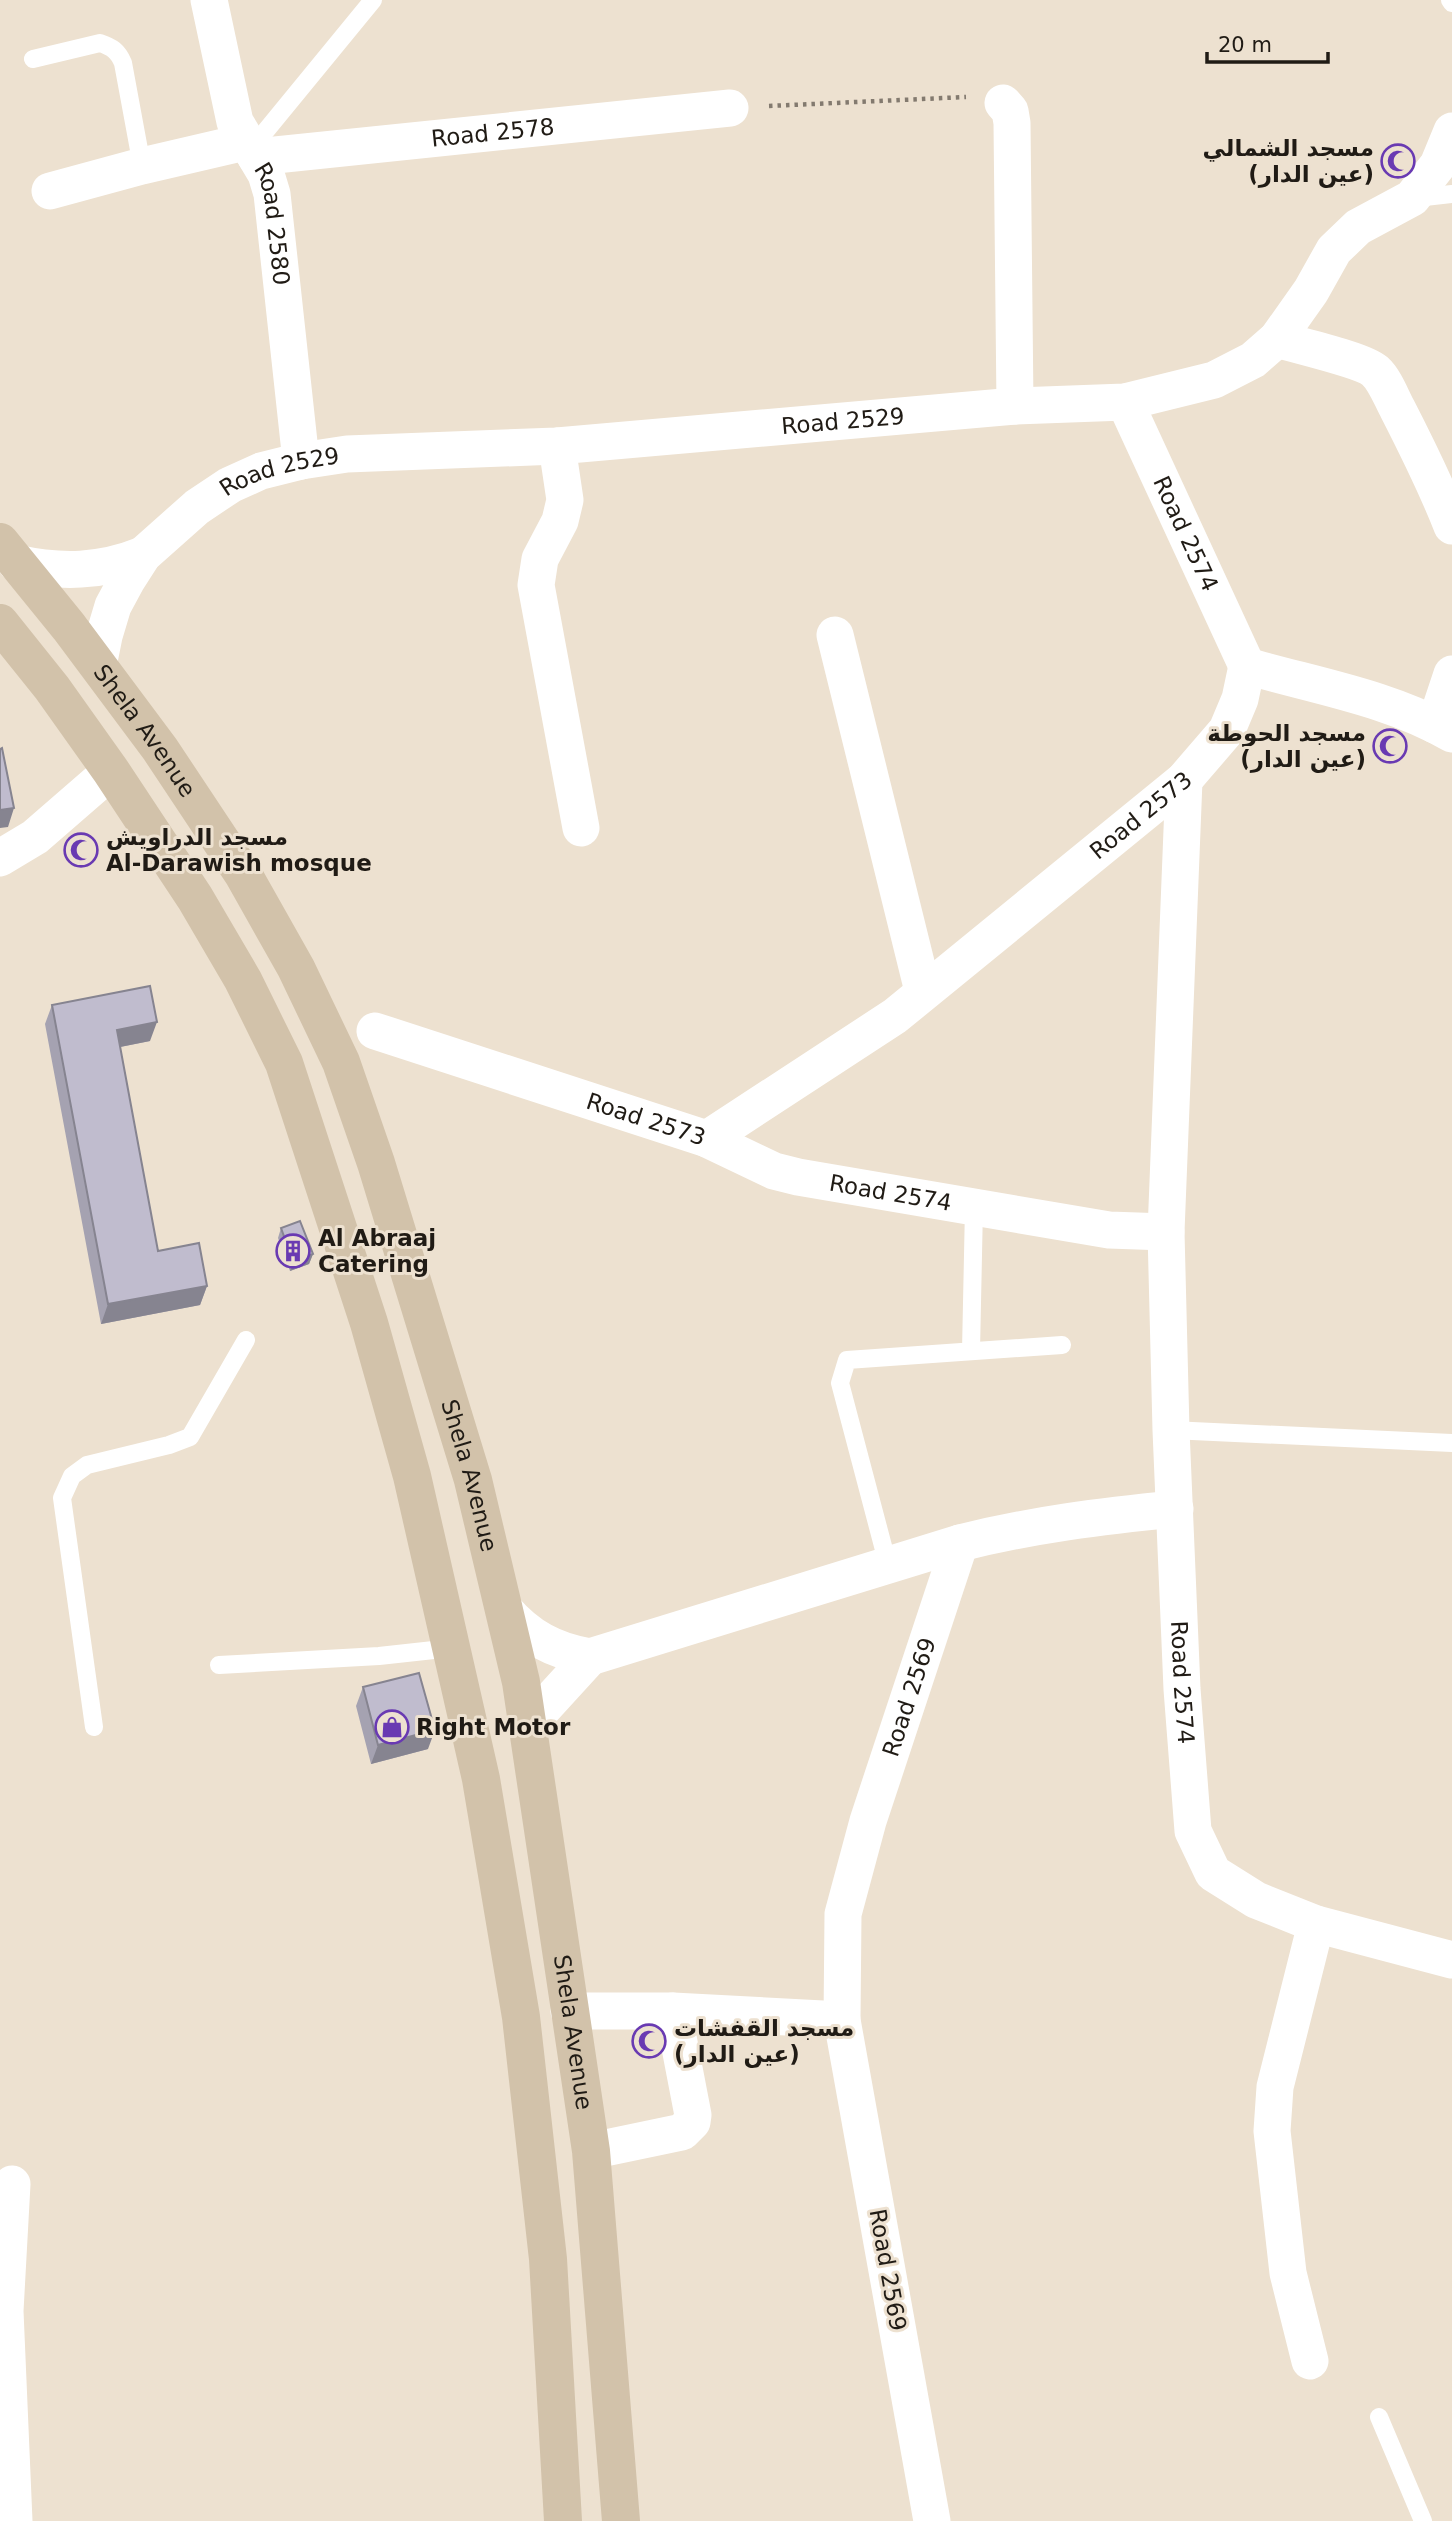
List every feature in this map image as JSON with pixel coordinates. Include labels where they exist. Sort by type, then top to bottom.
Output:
[{"type":"main road","name":"Shela Avenue","points":[[8,552],[160,749],[243,874],[296,968],[341,1062],[376,1163],[473,1480],[520,1682],[591,2151],[621,2521]]},
{"type":"main road","points":[[0,623],[52,688],[111,771],[195,898],[243,980],[284,1063],[373,1336],[412,1476],[481,1779],[520,2017],[548,2259],[563,2521]]},
{"type":"street","name":"Road 2580","points":[[209,0],[235,122],[265,174],[272,194],[301,461]]},
{"type":"street","points":[[1003,103],[1010,111],[1012,123],[1015,406]]},
{"type":"street","name":"Road 2578","points":[[50,191],[142,166],[250,150],[730,108]]},
{"type":"street","name":"Road 2529","points":[[98,666],[113,606],[144,555],[197,507],[230,485],[261,471],[347,454],[557,446],[1015,406],[1125,402],[1214,380],[1254,360],[1277,340],[1334,250],[1358,227],[1412,198],[1438,165],[1452,131]]},
{"type":"street","points":[[1277,340],[1360,363],[1374,370],[1415,442],[1452,526]]},
{"type":"street","name":"Road 2574","points":[[1125,402],[1247,666]]},
{"type":"street","points":[[557,446],[565,500],[560,521],[540,558],[536,585],[581,828]]},
{"type":"street","name":"Road 2529","points":[[8,552],[44,569],[73,570],[121,564],[144,555]]},
{"type":"street","points":[[835,635],[923,991]]},
{"type":"street","points":[[1247,666],[1371,699],[1444,730],[1452,674]]},
{"type":"street","name":"Road 2573","points":[[376,1031],[707,1139],[895,1016],[1184,780],[1227,730],[1240,698],[1247,666]]},
{"type":"street","points":[[0,858],[35,837],[111,771]]},
{"type":"street","name":"Road 2574","points":[[1184,780],[1166,1232],[1182,1689],[1193,1831],[1213,1873],[1256,1900],[1316,1924],[1452,1960]]},
{"type":"street","name":"Road 2574","points":[[707,1139],[774,1171],[1109,1230],[1166,1232]]},
{"type":"street","points":[[527,1726],[590,1657],[1006,1531],[1058,1522],[1175,1509]]},
{"type":"street","name":"Road 2569","points":[[932,2521],[842,2020],[843,1914],[868,1821],[960,1543]]},
{"type":"street","points":[[504,1609],[533,1637],[551,1647],[590,1657]]},
{"type":"street","points":[[1310,2361],[1288,2273],[1272,2131],[1275,2087],[1316,1924]]},
{"type":"street","points":[[569,2011],[673,2011],[842,2020]]},
{"type":"street","points":[[591,2151],[682,2132],[692,2122],[693,2115],[673,2011]]},
{"type":"street","points":[[12,2184],[3,2311],[14,2521]]},
{"type":"lane","points":[[250,150],[373,0]]},
{"type":"lane","points":[[33,59],[100,43],[119,53],[142,166]]},
{"type":"lane","points":[[1412,198],[1452,194]]},
{"type":"lane","points":[[971,1351],[974,1207]]},
{"type":"lane","points":[[94,1727],[62,1498],[72,1476],[87,1465],[169,1446],[190,1437],[246,1340]]},
{"type":"lane","points":[[888,1565],[840,1383],[847,1360],[1062,1345]]},
{"type":"lane","points":[[1171,1430],[1452,1443]]},
{"type":"lane","points":[[219,1665],[379,1656],[452,1648]]},
{"type":"lane","points":[[1379,2417],[1423,2521]]},
{"type":"path","points":[[730,108],[989,96],[1003,98],[1003,103]]},
{"type":"building","points":[[2,748],[14,808],[0,810],[0,749]]},
{"type":"building","points":[[150,986],[157,1022],[117,1030],[158,1251],[199,1243],[207,1286],[108,1304],[52,1005]]},
{"type":"building","points":[[300,1221],[313,1254],[293,1261],[281,1228]]},
{"type":"building","points":[[419,1673],[435,1730],[378,1745],[363,1687]]},
{"type":"place","name":"مسجد الشمالي (عين الدار)","points":[[1398,161]]},
{"type":"place","name":"مسجد الحوطة (عين الدار)","points":[[1390,746]]},
{"type":"place","name":"مسجد الدراويش Al-Darawish mosque","points":[[81,850]]},
{"type":"place","name":"Al Abraaj Catering","points":[[293,1251]]},
{"type":"place","name":"Right Motor","points":[[392,1727]]},
{"type":"place","name":"مسجد القفشات (عين الدار)","points":[[649,2041]]}]
